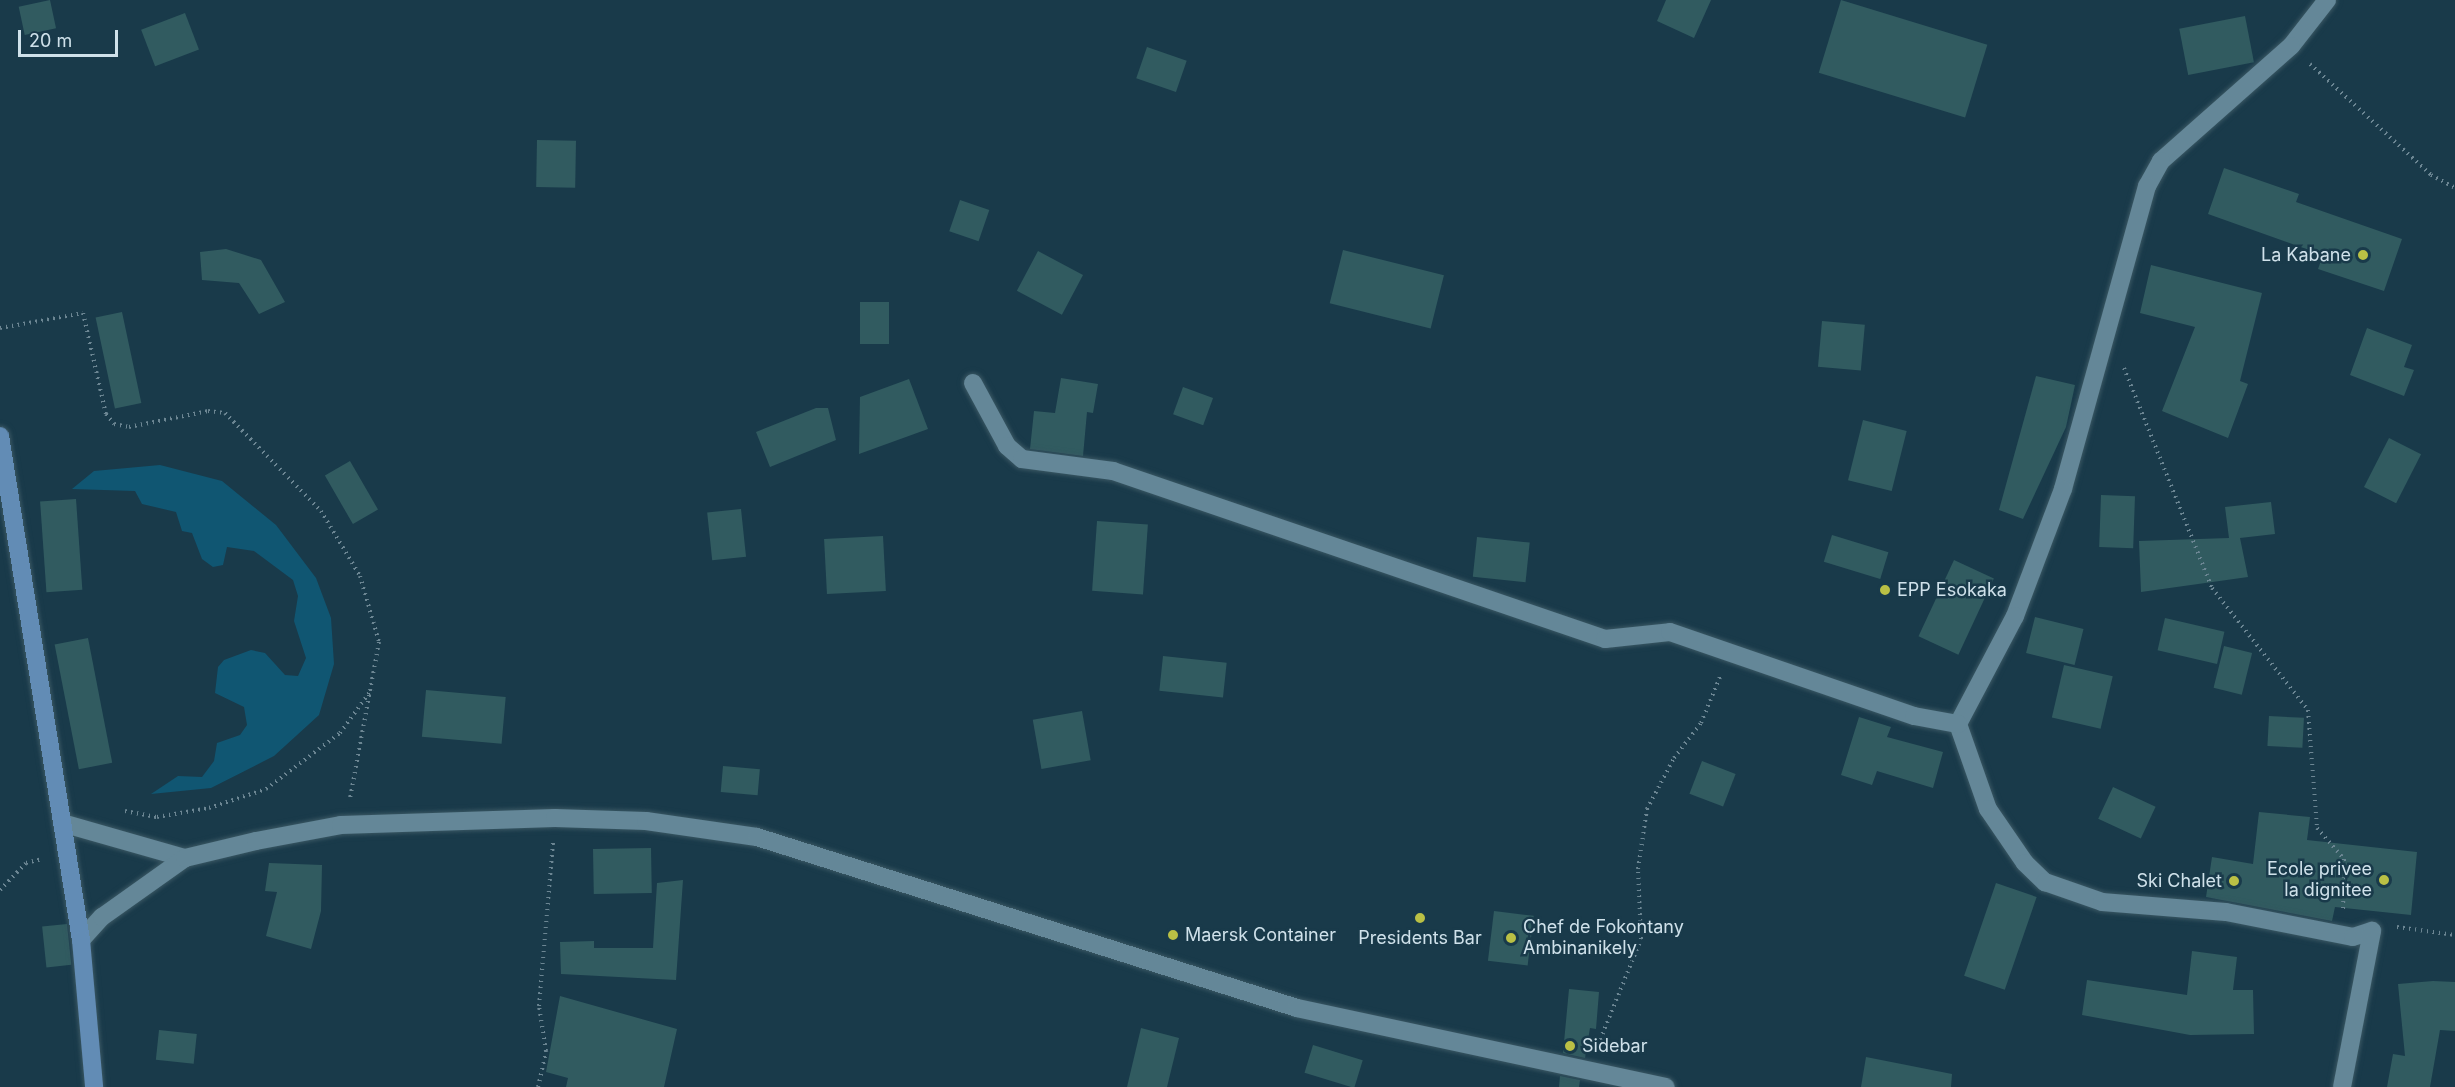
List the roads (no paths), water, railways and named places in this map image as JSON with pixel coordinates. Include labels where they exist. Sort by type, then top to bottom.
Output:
[{"type":"main road","points":[[0,436],[81,940],[94,1087]]},
{"type":"street","points":[[2327,0],[2291,46],[2161,161],[2135,220],[2059,499],[2015,616],[1958,724],[1988,809],[2025,863],[2045,882],[2102,902],[2226,912],[2341,935],[2372,931],[2342,1087]]},
{"type":"street","points":[[973,383],[1007,446],[1022,459],[1113,471],[1605,639],[1670,632],[1730,655],[1914,716],[1958,724]]},
{"type":"street","points":[[81,940],[102,917],[185,858],[341,825],[555,818],[646,821],[757,837],[1297,1008],[1588,1079],[1666,1087]]},
{"type":"street","points":[[62,824],[185,858]]},
{"type":"place","name":"La Kabane","points":[[2363,255]]},
{"type":"place","name":"EPP Esokaka","points":[[1885,590]]},
{"type":"place","name":"Ecole privee la dignitee","points":[[2384,880]]},
{"type":"place","name":"Ski Chalet","points":[[2234,881]]},
{"type":"place","name":"Presidents Bar","points":[[1420,918]]},
{"type":"place","name":"Maersk Container","points":[[1173,935]]},
{"type":"place","name":"Chef de Fokontany Ambinanikely","points":[[1511,938]]},
{"type":"place","name":"Sidebar","points":[[1570,1046]]}]
